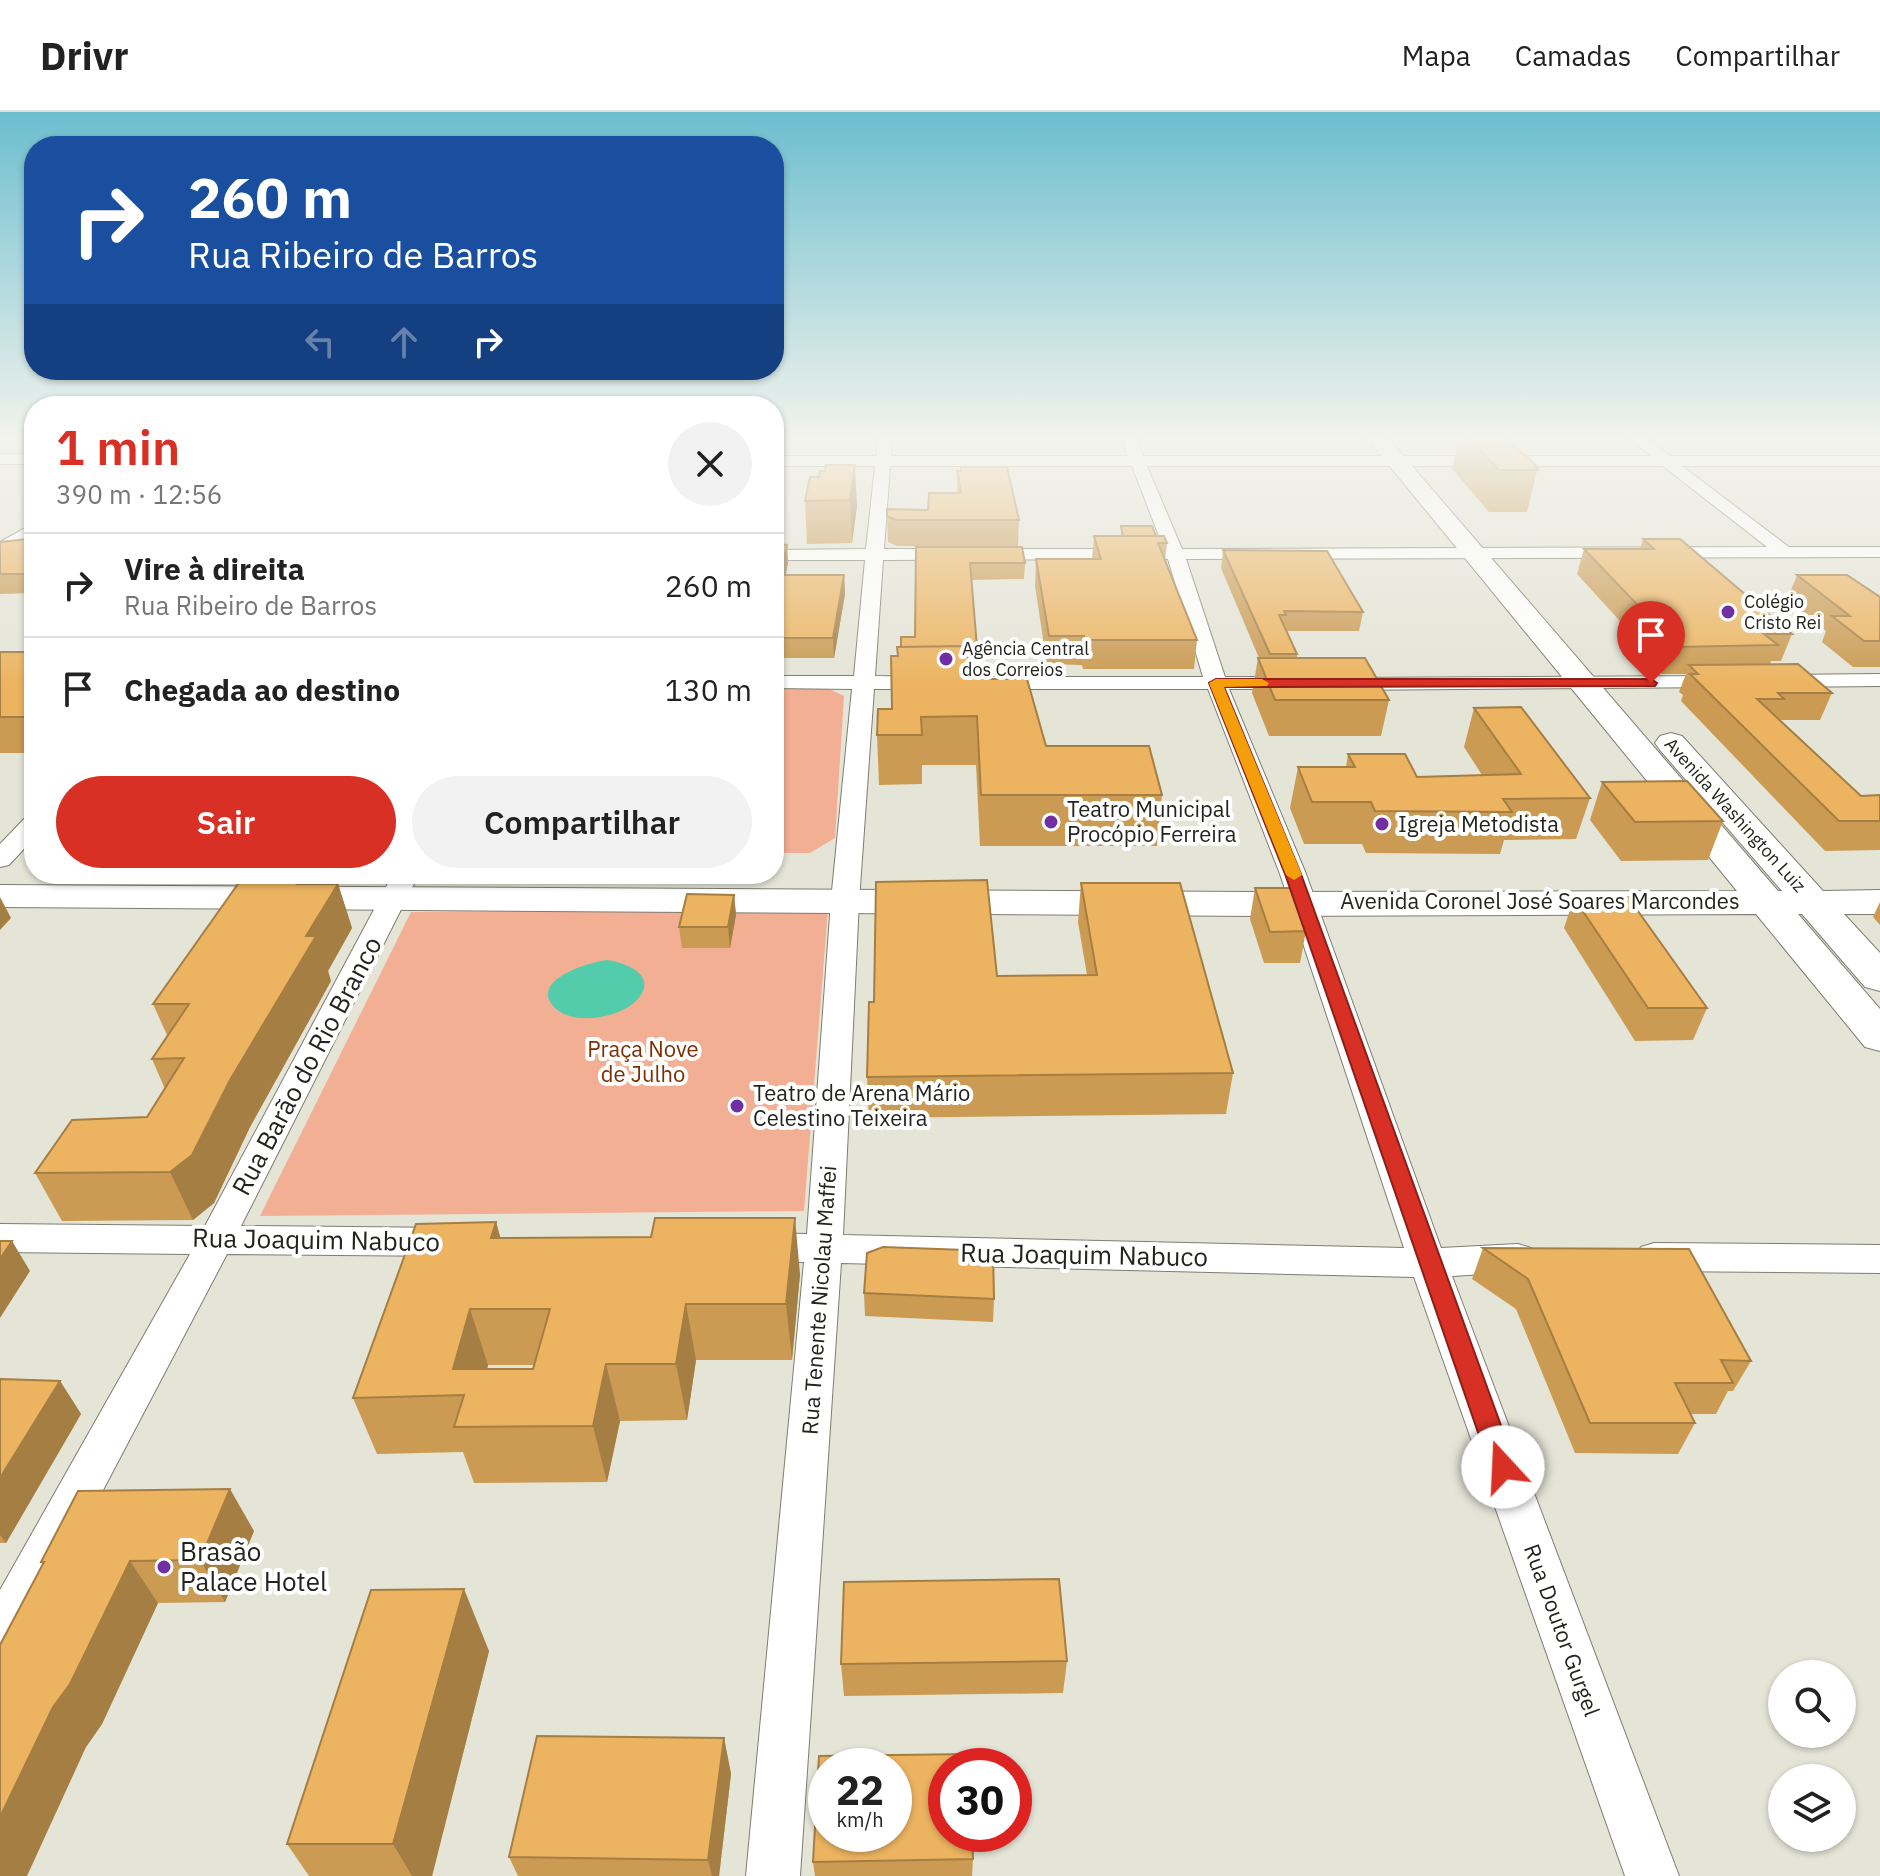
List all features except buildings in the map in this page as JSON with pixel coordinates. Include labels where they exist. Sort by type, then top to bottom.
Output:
[{"type":"main road","name":"Avenida Washington Luiz","points":[[1451,519],[1475,554],[1589,670],[1779,889],[1880,978]]},
{"type":"main road","name":"Avenida Washington Luiz","points":[[1470,519],[1573,634]]},
{"type":"main road","points":[[1,547],[24,522]]},
{"type":"main road","points":[[1,547],[24,535]]},
{"type":"main road","name":"Avenida Washington Luiz","points":[[1589,670],[1619,684],[1779,889],[1880,1037]]},
{"type":"main road","points":[[0,871],[24,871]]},
{"type":"main road","name":"Avenida Coronel José Soares Marcondes","points":[[784,873],[846,887]]},
{"type":"main road","name":"Avenida Coronel José Soares Marcondes","points":[[1779,889],[1880,876]]},
{"type":"main road","name":"Avenida Coronel José Soares Marcondes","points":[[0,896],[400,886],[1779,889],[1880,902]]},
{"type":"street","name":"Rua Tenente Nicolau Maffei","points":[[773,1876],[824,1248],[846,887],[877,519]]},
{"type":"street","name":"Rua Doutor Gurgel","points":[[1161,519],[1216,683],[1297,888],[1428,1263],[1652,1876]]},
{"type":"street","points":[[1742,519],[1786,553]]},
{"type":"street","points":[[1,547],[24,550]]},
{"type":"street","points":[[784,555],[1880,552]]},
{"type":"street","points":[[784,682],[1216,683],[1589,670]]},
{"type":"street","points":[[1619,684],[1880,680]]},
{"type":"street","points":[[0,859],[24,834]]},
{"type":"street","name":"Rua Barão do Rio Branco","points":[[0,1637],[217,1238],[400,886]]},
{"type":"street","name":"Rua Joaquim Nabuco","points":[[0,1238],[489,1242]]},
{"type":"street","name":"Rua Joaquim Nabuco","points":[[728,1247],[1428,1263],[1555,1257]]},
{"type":"street","points":[[1617,1256],[1880,1259]]},
{"type":"green space","points":[[784,686],[823,686],[844,696],[835,838],[810,853],[784,853]]},
{"type":"green space","name":"Praça Nove de Julho","points":[[828,909],[804,1211],[260,1216],[411,912]]},
{"type":"shaded area","points":[[607,960],[631,968],[643,978],[642,992],[636,1001],[619,1012],[596,1018],[573,1017],[555,1008],[548,998],[549,989],[555,981],[588,964]]},
{"type":"slow traffic","points":[[1262,683],[1216,683],[1294,875]]},
{"type":"place","name":"Colégio Cristo Rei","points":[[1728,612]]},
{"type":"place","name":"Agência Central dos Correios","points":[[946,659]]},
{"type":"place","name":"Teatro Municipal Procópio Ferreira","points":[[1051,822]]},
{"type":"place","name":"Igreja Metodista","points":[[1382,824]]},
{"type":"place","name":"Teatro de Arena Mário Celestino Teixeira","points":[[737,1106]]},
{"type":"place","name":"Brasão Palace Hotel","points":[[164,1567]]},
{"type":"route","points":[[1503,1467],[1428,1263],[1293,874],[1216,683],[1651,683]]}]
